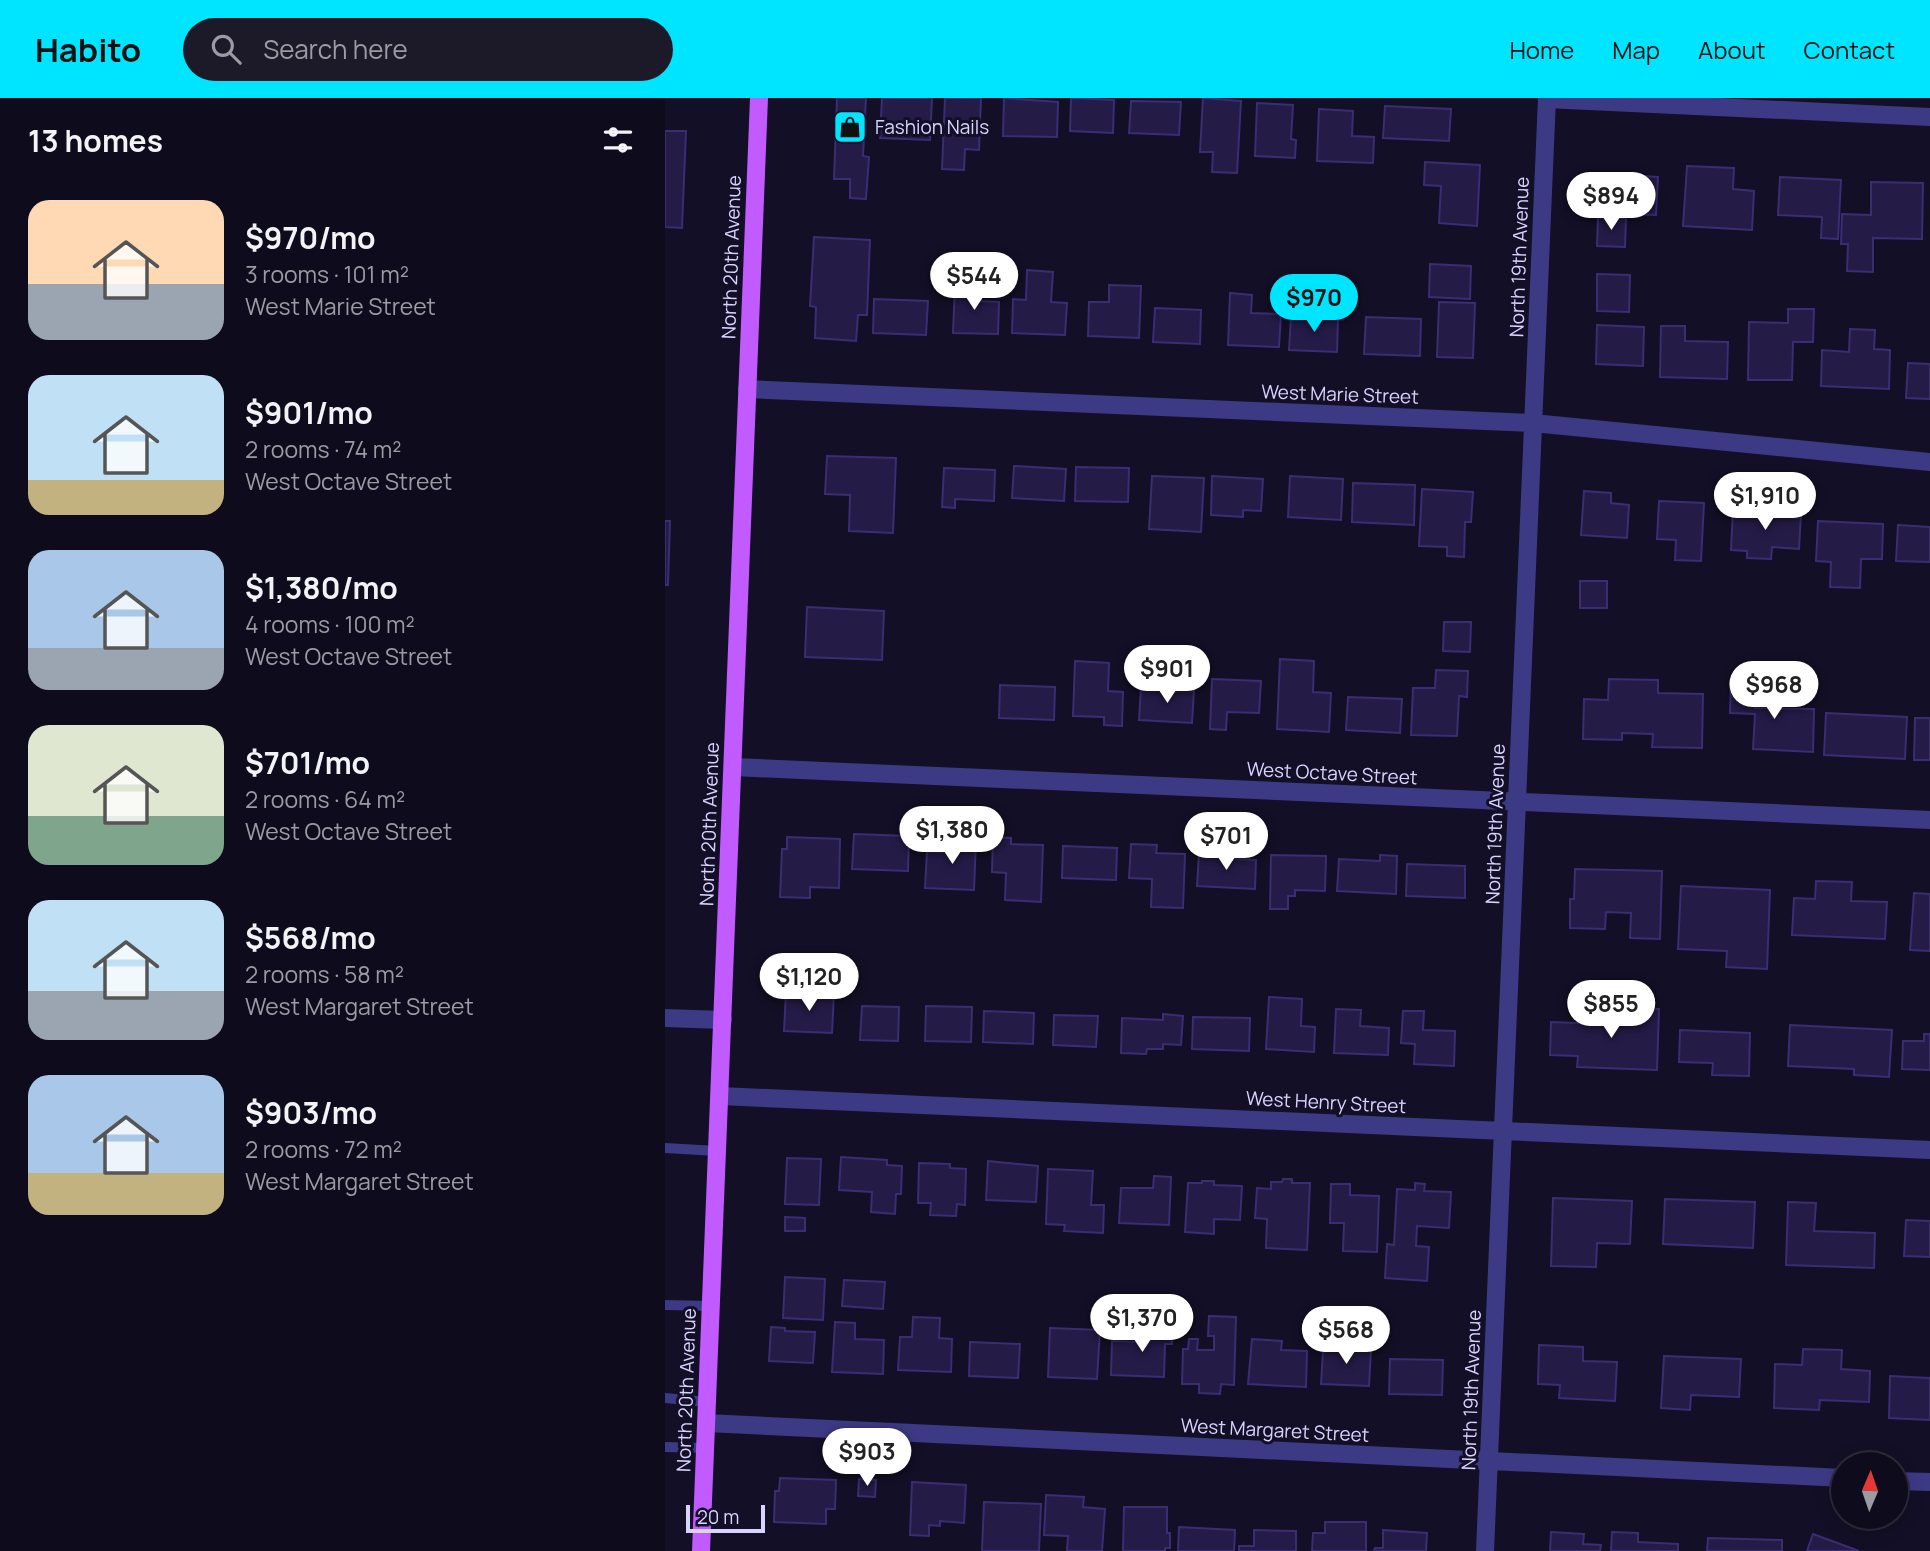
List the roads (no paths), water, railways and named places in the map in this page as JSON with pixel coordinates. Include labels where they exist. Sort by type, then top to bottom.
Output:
[{"type":"main road","name":"North 20th Avenue","points":[[701,1551],[759,98]]},
{"type":"street","points":[[1547,98],[1930,117]]},
{"type":"street","name":"North 19th Avenue","points":[[1485,1551],[1547,98]]},
{"type":"street","name":"West Marie Street","points":[[747,389],[1533,423],[1930,462]]},
{"type":"street","name":"West Octave Street","points":[[733,767],[1930,820]]},
{"type":"street","points":[[665,1018],[723,1020]]},
{"type":"street","name":"West Henry Street","points":[[720,1096],[1930,1150]]},
{"type":"street","name":"West Margaret Street","points":[[706,1423],[1831,1477]]},
{"type":"street","points":[[1908,1481],[1930,1482]]},
{"type":"lane","points":[[665,1148],[717,1151]]},
{"type":"lane","points":[[665,1305],[711,1306]]},
{"type":"lane","points":[[665,1398],[707,1402]]},
{"type":"lane","points":[[665,1447],[705,1448]]},
{"type":"place","name":"Fashion Nails","points":[[850,127]]}]
